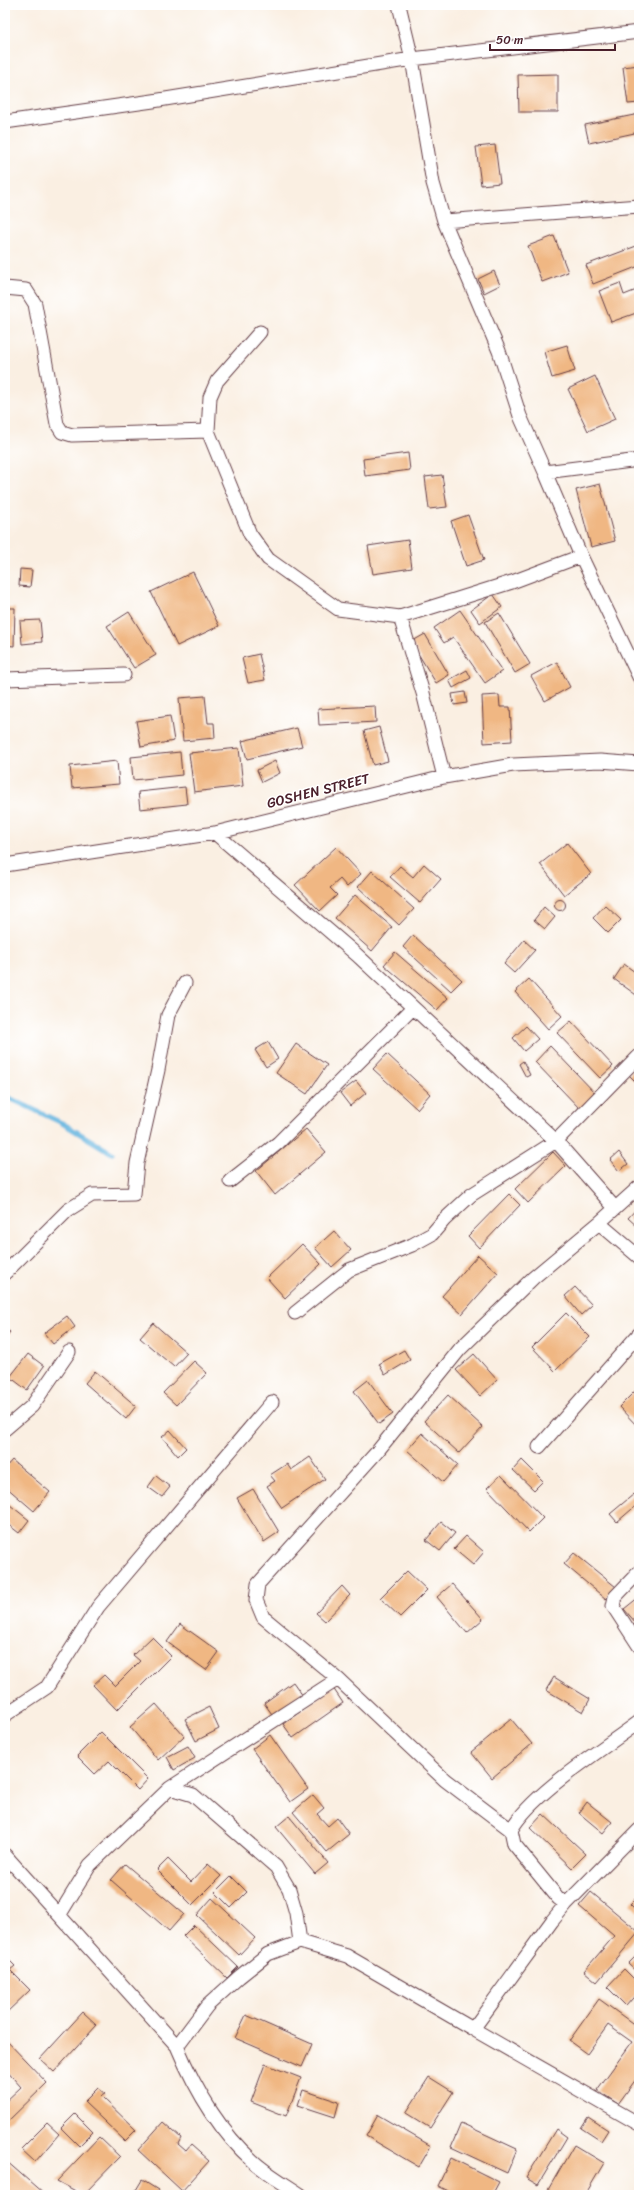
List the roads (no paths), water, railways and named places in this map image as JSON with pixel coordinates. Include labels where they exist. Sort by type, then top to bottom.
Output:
[{"type":"street","points":[[399,5],[412,59],[431,169],[444,221],[498,351],[520,416],[581,556],[639,677]]},
{"type":"street","points":[[5,122],[161,100],[412,59],[639,32]]},
{"type":"street","points":[[444,221],[639,206]]},
{"type":"street","points":[[5,288],[26,290],[35,304],[58,424],[62,432],[72,435],[208,431]]},
{"type":"street","points":[[260,332],[217,381],[210,397],[208,431],[250,534],[268,559],[338,609],[400,616],[512,582],[581,556]]},
{"type":"street","points":[[545,472],[639,460]]},
{"type":"street","points":[[400,616],[423,692],[444,777]]},
{"type":"street","points":[[5,679],[124,675]]},
{"type":"street","name":"GOSHEN STREET","points":[[5,865],[215,832],[444,777],[513,765],[600,760],[639,764]]},
{"type":"street","points":[[215,832],[357,955],[556,1141],[615,1208]]},
{"type":"street","points":[[5,1273],[68,1210],[92,1195],[134,1194],[137,1163],[158,1070],[168,1015],[185,983]]},
{"type":"street","points":[[230,1181],[278,1143],[413,1008]]},
{"type":"street","points":[[295,1313],[349,1270],[412,1245],[432,1234],[444,1220],[471,1195],[556,1141],[639,1056]]},
{"type":"street","points":[[566,1904],[558,1898],[514,1844],[511,1830],[445,1780],[338,1679],[262,1617],[256,1600],[258,1584],[376,1453],[460,1349],[533,1278],[599,1223],[639,1187]]},
{"type":"street","points":[[599,1223],[639,1257]]},
{"type":"street","points":[[538,1447],[639,1334]]},
{"type":"street","points":[[5,1429],[32,1406],[69,1352]]},
{"type":"street","points":[[5,1715],[47,1688],[98,1607],[272,1402]]},
{"type":"street","points":[[639,1572],[615,1597],[613,1606],[639,1646]]},
{"type":"street","points":[[60,1914],[90,1865],[170,1788],[338,1679]]},
{"type":"street","points":[[511,1830],[517,1820],[546,1792],[639,1722]]},
{"type":"street","points":[[170,1788],[193,1795],[276,1867],[289,1889],[296,1913],[300,1942]]},
{"type":"street","points":[[474,2029],[566,1904],[639,1830]]},
{"type":"street","points":[[5,1855],[60,1914],[177,2046],[194,2084],[222,2128],[253,2161],[301,2195]]},
{"type":"street","points":[[177,2046],[207,2006],[239,1976],[268,1954],[300,1942],[347,1956],[639,2124]]},
{"type":"waterway","points":[[5,1096],[62,1123],[112,1153]]}]
